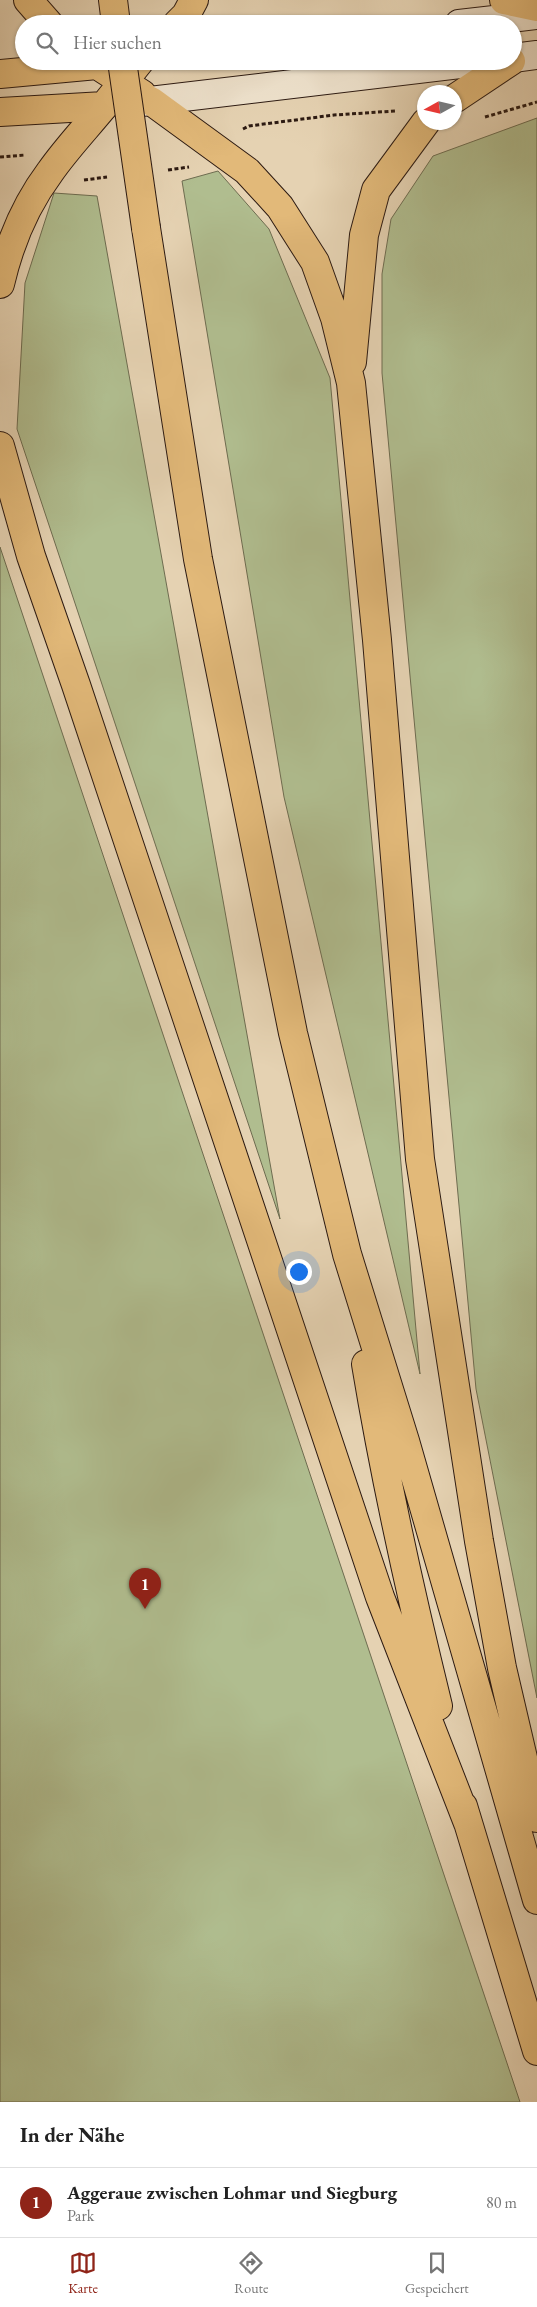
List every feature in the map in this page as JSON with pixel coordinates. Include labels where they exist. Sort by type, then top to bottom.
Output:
[{"type":"main road","points":[[28,0],[41,15]]},
{"type":"main road","points":[[113,0],[115,15]]},
{"type":"main road","points":[[186,15],[194,0]]},
{"type":"main road","points":[[504,0],[537,7]]},
{"type":"main road","points":[[522,17],[537,15]]},
{"type":"main road","points":[[0,74],[52,70]]},
{"type":"main road","points":[[0,284],[3,269],[24,214],[50,172],[104,106],[115,70]]},
{"type":"main road","points":[[118,70],[146,228],[198,560],[293,1032],[348,1254],[537,1900]]},
{"type":"main road","points":[[122,70],[151,101],[247,171],[280,207],[315,262],[335,318],[350,383],[377,640],[420,1159],[479,1541],[502,1668],[537,1818]]},
{"type":"main road","points":[[0,112],[104,106],[410,70]]},
{"type":"main road","points":[[462,94],[499,70]]},
{"type":"main road","points":[[350,383],[364,236],[376,190],[420,130]]},
{"type":"main road","points":[[0,446],[31,556],[79,694],[380,1597],[468,1824]]},
{"type":"main road","points":[[348,1254],[381,1453],[409,1590],[468,1824],[537,2051]]},
{"type":"green space","points":[[537,118],[537,1698],[476,1389],[382,373],[382,274],[391,219],[433,156]]},
{"type":"green space","points":[[218,171],[269,229],[330,378],[420,1374],[284,797],[182,181]]},
{"type":"green space","points":[[54,193],[97,196],[280,1219],[17,429],[25,283]]},
{"type":"green space","points":[[0,547],[520,2102],[0,2102]]},
{"type":"place","name":"Aggeraue zwischen Lohmar und Siegburg","points":[[145,1609]]}]
